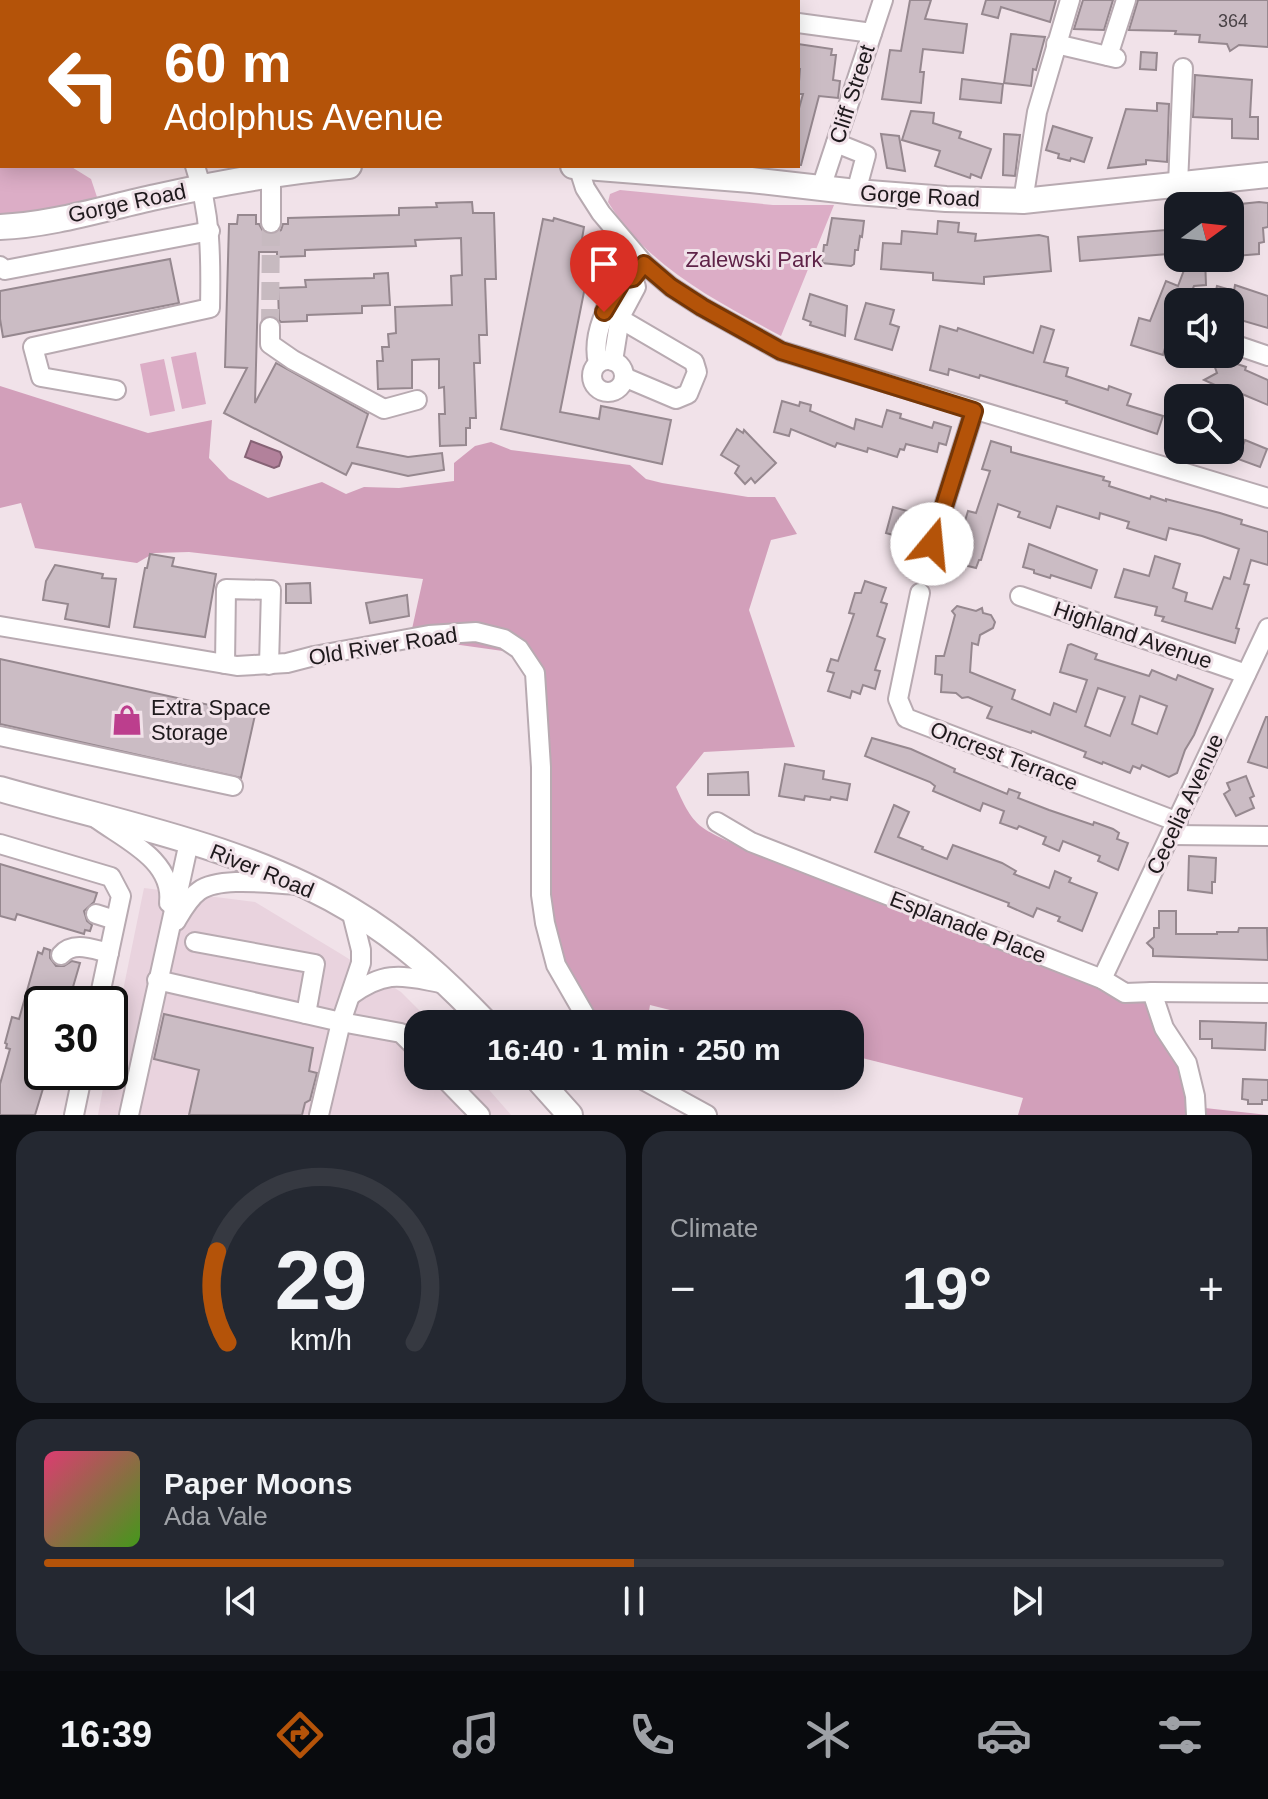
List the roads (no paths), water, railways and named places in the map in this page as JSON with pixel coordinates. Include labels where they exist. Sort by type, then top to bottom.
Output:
[{"type":"main road","name":"Gorge Road","points":[[0,227],[43,221],[199,176],[271,175],[332,168]]},
{"type":"main road","name":"Gorge Road","points":[[628,168],[856,192],[1023,201],[1268,175]]},
{"type":"main road","name":"River Road","points":[[0,789],[163,832],[303,885],[351,910],[403,945],[449,984],[474,1010]]},
{"type":"main road","points":[[547,1090],[565,1110]]},
{"type":"street","name":"Cliff Street","points":[[821,188],[883,0]]},
{"type":"street","points":[[1023,201],[1037,112],[1070,0]]},
{"type":"street","points":[[1056,44],[1112,57],[1126,0]]},
{"type":"street","points":[[800,23],[872,33]]},
{"type":"street","points":[[1178,184],[1183,68]]},
{"type":"street","points":[[836,143],[866,155],[856,192]]},
{"type":"street","points":[[576,168],[585,188],[638,271],[781,351],[1268,498]]},
{"type":"street","points":[[271,175],[271,223]]},
{"type":"street","points":[[116,390],[41,377],[33,347],[210,308],[212,247],[199,176]]},
{"type":"street","points":[[0,266],[5,270],[210,231]]},
{"type":"street","points":[[606,362],[592,377],[600,390],[616,390],[624,377],[621,367],[606,362],[597,345],[623,280],[638,271]]},
{"type":"street","points":[[612,313],[694,362],[697,372],[688,394],[676,399],[624,377]]},
{"type":"street","points":[[270,327],[270,344],[293,360],[384,409],[417,400]]},
{"type":"street","points":[[1244,348],[1268,356]]},
{"type":"street","points":[[932,544],[974,411]]},
{"type":"street","points":[[225,664],[226,589],[271,590],[269,665]]},
{"type":"street","name":"Oncrest Terrace","points":[[920,593],[898,699],[906,718],[1175,828],[1268,836]]},
{"type":"street","name":"Highland Avenue","points":[[1020,596],[1246,674]]},
{"type":"street","name":"Old River Road","points":[[0,626],[225,664],[269,665],[429,635],[476,632],[504,639],[519,649],[535,673],[541,767],[541,895],[556,965],[582,1010]]},
{"type":"street","name":"Cecelia Avenue","points":[[1102,979],[1268,628]]},
{"type":"street","points":[[0,736],[233,786]]},
{"type":"street","points":[[91,815],[163,869],[171,891],[169,929]]},
{"type":"street","name":"Esplanade Place","points":[[717,822],[751,842],[1102,979],[1125,993],[1268,993]]},
{"type":"street","points":[[129,1115],[189,842]]},
{"type":"street","points":[[0,844],[111,877],[121,896],[102,986]]},
{"type":"street","points":[[169,929],[200,891],[219,883],[303,885]]},
{"type":"street","points":[[319,1115],[341,1022],[361,963],[361,950],[351,910]]},
{"type":"street","points":[[96,914],[115,920]]},
{"type":"street","points":[[195,942],[315,964],[306,1014]]},
{"type":"street","points":[[61,955],[72,947],[109,953]]},
{"type":"street","points":[[351,995],[370,981],[391,975],[449,984]]},
{"type":"street","points":[[157,980],[404,1036]]},
{"type":"street","points":[[1152,992],[1164,1028],[1187,1063],[1196,1115]]},
{"type":"street","points":[[74,1115],[79,1090]]},
{"type":"street","points":[[456,1090],[480,1115]]},
{"type":"street","points":[[661,1090],[707,1115]]},
{"type":"tunnel","points":[[270,327],[271,223]]},
{"type":"place","name":"Extra Space Storage","points":[[127,720]]},
{"type":"park label","name":"Zalewski Park","points":[[754,259]]}]
